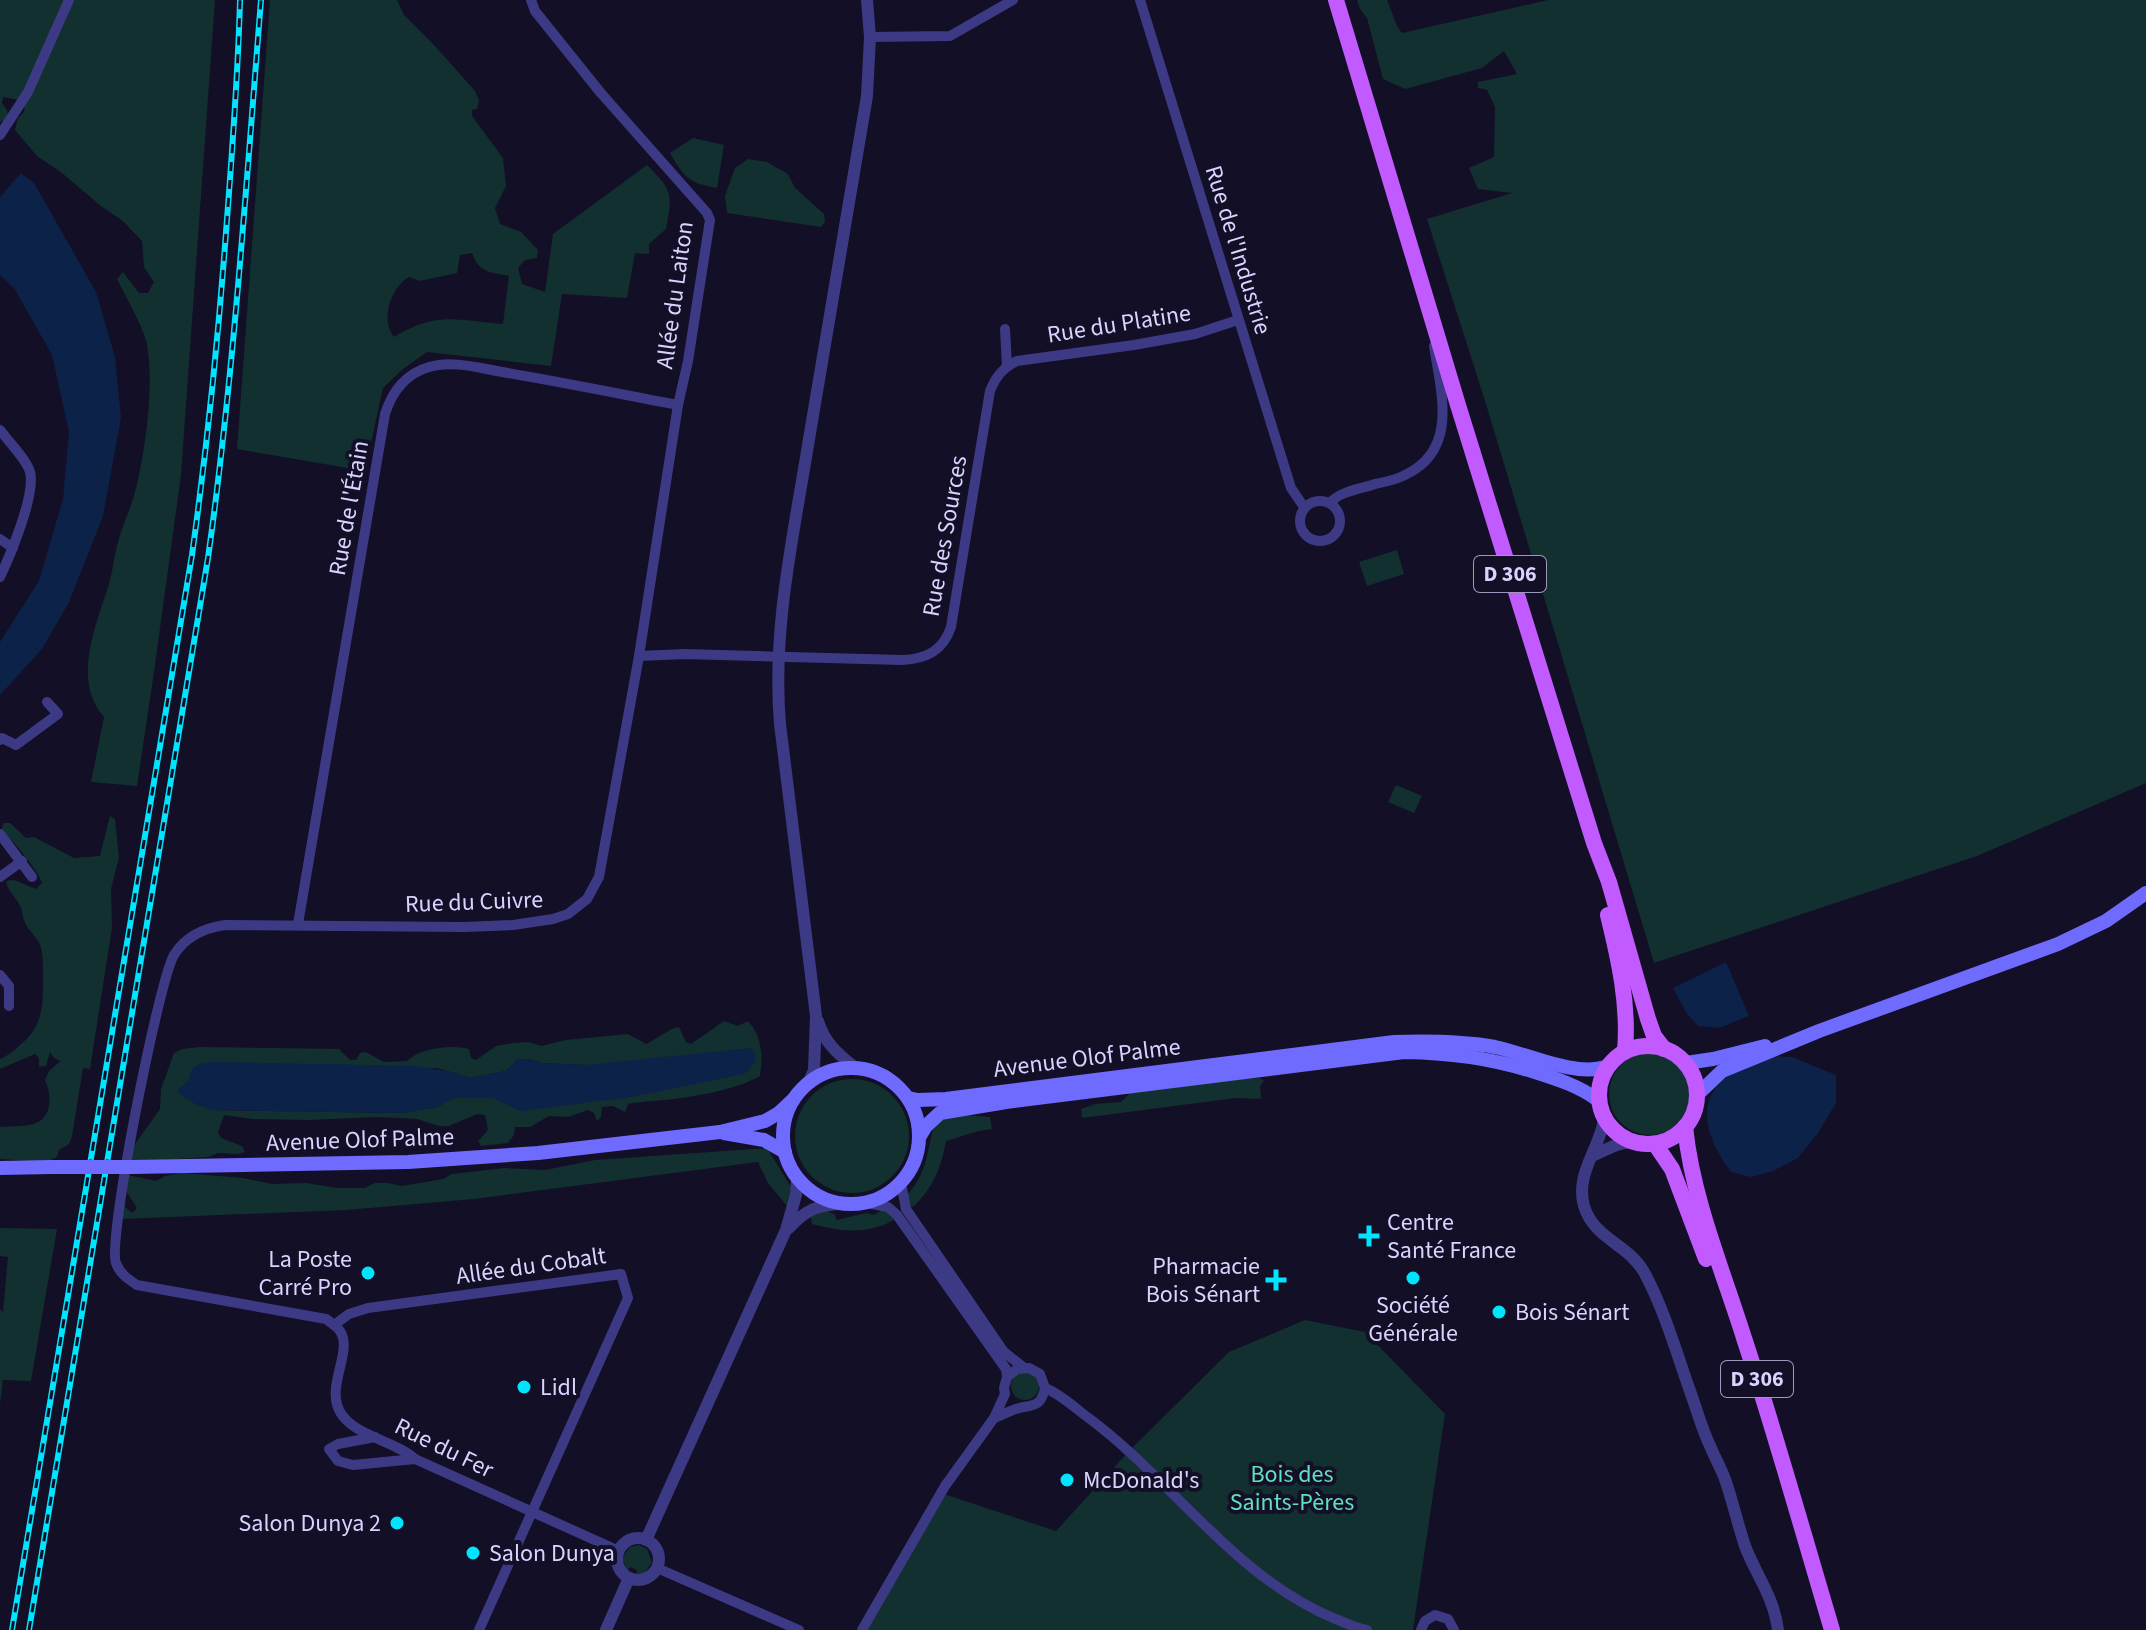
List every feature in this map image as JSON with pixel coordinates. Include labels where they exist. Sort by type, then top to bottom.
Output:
[{"type":"main road","name":"D 306","points":[[1336,0],[1427,305],[1594,843],[1609,882],[1648,1019],[1654,1036],[1664,1049]]},
{"type":"main road","name":"D 306","points":[[1594,843],[1597,876],[1624,989],[1627,1023],[1625,1051]]},
{"type":"main road","points":[[1699,1093],[1722,1071],[1819,1031],[2058,944],[2106,921],[2146,893]]},
{"type":"main road","points":[[1686,1063],[1713,1059],[1819,1031]]},
{"type":"main road","points":[[1271,1063],[1394,1042],[1446,1041],[1496,1047],[1580,1070],[1606,1067]]},
{"type":"main road","points":[[1638,1046],[1664,1049],[1686,1063],[1695,1077],[1699,1093],[1693,1116],[1673,1138],[1655,1144],[1631,1142],[1616,1134],[1604,1120],[1598,1100],[1599,1084],[1606,1067],[1625,1051],[1638,1046]]},
{"type":"main road","points":[[1271,1063],[1431,1052],[1488,1058],[1584,1090],[1598,1100]]},
{"type":"main road","name":"Avenue Olof Palme","points":[[908,1098],[927,1101],[1271,1063]]},
{"type":"main road","name":"Avenue Olof Palme","points":[[920,1136],[933,1118],[947,1112],[1271,1063]]},
{"type":"main road","points":[[854,1067],[885,1076],[898,1086],[917,1116],[920,1136],[913,1167],[901,1183],[880,1199],[844,1204],[818,1196],[797,1178],[785,1152],[784,1125],[793,1100],[809,1082],[830,1071],[854,1067]]},
{"type":"main road","name":"Avenue Olof Palme","points":[[0,1168],[408,1162],[538,1153],[720,1132],[765,1121],[793,1100]]},
{"type":"main road","name":"D 306","points":[[1685,1127],[1700,1206],[1745,1341],[1832,1630]]},
{"type":"main road","name":"Avenue Olof Palme","points":[[720,1132],[764,1140],[785,1152]]},
{"type":"main road","name":"D 306","points":[[1655,1144],[1672,1169],[1725,1313],[1821,1630]]},
{"type":"street","points":[[0,135],[28,92],[69,0]]},
{"type":"street","name":"Allée du Laiton","points":[[531,0],[535,11],[600,92],[710,220],[639,656]]},
{"type":"street","points":[[809,1082],[814,1070],[816,1016],[780,724],[778,657],[789,559],[867,96],[870,37],[867,0]]},
{"type":"street","points":[[870,37],[950,36],[1013,0]]},
{"type":"street","name":"Rue de l'Industrie","points":[[1140,0],[1291,488],[1304,507]]},
{"type":"street","points":[[1330,503],[1347,493],[1405,476],[1429,458],[1436,445],[1441,434],[1443,404],[1427,305]]},
{"type":"street","name":"Rue du Platine","points":[[1007,366],[1017,361],[1195,334],[1238,320]]},
{"type":"street","points":[[1005,329],[1007,366]]},
{"type":"street","name":"Rue de l'Étain","points":[[298,924],[385,414],[393,393],[420,370],[445,364],[678,405]]},
{"type":"street","name":"Rue des Sources","points":[[639,656],[685,654],[916,659],[941,646],[951,627],[990,391],[998,374],[1007,366]]},
{"type":"street","points":[[0,430],[30,472],[29,494],[13,548],[0,577]]},
{"type":"street","points":[[1312,502],[1330,503],[1340,517],[1335,534],[1328,540],[1310,539],[1300,525],[1304,507],[1312,502]]},
{"type":"street","points":[[0,539],[13,548]]},
{"type":"street","name":"Rue du Cuivre","points":[[334,1325],[314,1316],[137,1285],[125,1277],[115,1263],[123,1181],[151,1041],[172,959],[191,937],[211,927],[225,925],[465,927],[513,925],[568,914],[592,893],[602,867],[639,656]]},
{"type":"street","points":[[0,740],[2,738],[16,745],[58,714],[47,702]]},
{"type":"street","points":[[0,834],[32,877]]},
{"type":"street","points":[[0,877],[22,861]]},
{"type":"street","points":[[0,975],[9,986],[9,1006]]},
{"type":"street","points":[[816,1016],[831,1048],[854,1067]]},
{"type":"street","points":[[1604,1120],[1584,1172],[1583,1204],[1593,1226],[1637,1262],[1653,1291],[1706,1437],[1726,1481],[1748,1554],[1767,1591],[1778,1630]]},
{"type":"street","points":[[1592,1156],[1631,1142]]},
{"type":"street","points":[[646,1540],[786,1230],[796,1195],[797,1178]]},
{"type":"street","points":[[901,1183],[906,1209],[1004,1352],[1023,1367],[1040,1374],[1045,1388],[1040,1401],[994,1418]]},
{"type":"street","points":[[867,1203],[888,1207],[897,1215],[1006,1369],[1005,1394],[1011,1402],[1021,1407]]},
{"type":"street","points":[[786,1230],[808,1210],[828,1204],[844,1204]]},
{"type":"street","name":"Allée du Cobalt","points":[[334,1325],[349,1314],[368,1308],[621,1274],[628,1298],[532,1513]]},
{"type":"street","name":"Rue du Fer","points":[[334,1325],[341,1332],[344,1343],[335,1397],[337,1406],[349,1423],[406,1451],[415,1459],[619,1551]]},
{"type":"street","points":[[1007,1377],[1023,1367]]},
{"type":"street","points":[[1045,1388],[1116,1438],[1251,1569],[1305,1605],[1367,1630]]},
{"type":"street","points":[[862,1630],[945,1486],[994,1418],[1005,1394]]},
{"type":"street","points":[[375,1437],[338,1444],[329,1449],[338,1461],[353,1465],[415,1459]]},
{"type":"street","points":[[479,1630],[532,1513]]},
{"type":"street","points":[[630,1540],[646,1540],[657,1552],[657,1568],[645,1579],[629,1578],[618,1567],[619,1551],[630,1540]]},
{"type":"street","points":[[657,1568],[799,1630]]},
{"type":"street","points":[[606,1630],[629,1578]]},
{"type":"street","points":[[1421,1630],[1425,1621],[1435,1615],[1448,1619],[1454,1630]]},
{"type":"green space","points":[[0,0],[215,0],[181,475],[137,786],[91,782],[104,717],[94,703],[88,669],[93,634],[135,491],[148,415],[150,378],[147,345],[117,279],[123,272],[139,293],[148,293],[154,282],[144,267],[142,241],[123,221],[37,156],[15,130],[18,118],[24,112],[25,101],[3,97],[8,118],[0,122]]},
{"type":"green space","points":[[270,0],[397,0],[404,15],[475,91],[479,100],[477,109],[472,110],[472,116],[503,158],[506,186],[495,208],[500,224],[521,232],[538,250],[537,258],[525,260],[518,268],[522,284],[545,292],[553,234],[647,165],[662,180],[670,200],[666,229],[649,244],[649,254],[635,253],[627,298],[562,294],[551,366],[427,352],[383,388],[365,471],[237,449]],"holes":[[[472,253],[486,270],[509,276],[503,324],[435,320],[394,337],[388,313],[397,288],[409,277],[420,281],[457,273],[460,255]]]},
{"type":"green space","points":[[1357,0],[1387,0],[1402,33],[1548,0],[2146,0],[2146,783],[1977,856],[1654,963],[1486,404],[1427,219],[1512,193],[1478,189],[1469,168],[1494,157],[1495,107],[1487,90],[1478,88],[1478,82],[1517,74],[1504,51],[1482,68],[1405,89],[1383,79],[1367,18]]},
{"type":"green space","points":[[693,138],[724,145],[717,188],[688,178],[670,153]]},
{"type":"green space","points":[[748,159],[767,162],[788,174],[795,188],[824,214],[825,222],[821,227],[727,213],[725,196],[735,168]]},
{"type":"green space","points":[[1397,550],[1404,574],[1367,586],[1359,562]]},
{"type":"green space","points":[[1396,785],[1422,796],[1414,813],[1388,802]]},
{"type":"green space","points":[[110,816],[115,819],[119,858],[111,889],[112,928],[90,1069],[83,1068],[72,1136],[69,1144],[59,1150],[57,1157],[46,1162],[0,1159],[0,1127],[29,1125],[44,1117],[50,1099],[45,1080],[49,1071],[61,1061],[50,1052],[46,1066],[39,1067],[39,1058],[35,1054],[0,1069],[0,1059],[28,1037],[38,1021],[43,982],[40,944],[27,926],[6,881],[14,880],[36,889],[42,883],[24,855],[1,830],[4,823],[10,823],[26,838],[34,837],[74,858],[100,856]]},
{"type":"green space","points":[[724,1021],[738,1026],[748,1021],[760,1047],[760,1076],[708,1093],[628,1104],[625,1112],[613,1106],[602,1107],[601,1117],[597,1121],[594,1113],[588,1110],[568,1117],[549,1116],[530,1127],[515,1127],[508,1143],[481,1146],[478,1141],[488,1130],[485,1115],[477,1114],[449,1126],[417,1119],[379,1117],[308,1120],[224,1115],[218,1132],[221,1138],[242,1146],[245,1152],[130,1162],[133,1147],[160,1109],[161,1089],[174,1053],[182,1049],[339,1049],[350,1060],[356,1060],[360,1053],[366,1052],[384,1062],[407,1061],[428,1050],[454,1047],[469,1049],[471,1058],[476,1060],[496,1046],[513,1043],[528,1042],[541,1046],[566,1040],[628,1034],[646,1044],[679,1027],[686,1042],[691,1044]],"holes":[[[529,1059],[542,1063],[586,1065],[521,1111],[494,1098],[453,1098],[437,1107],[403,1113],[212,1110],[179,1089],[188,1082],[437,1068],[470,1078],[506,1071],[517,1060]]]},
{"type":"green space","points":[[1642,1053],[1658,1053],[1673,1060],[1684,1071],[1691,1094],[1688,1110],[1679,1123],[1658,1135],[1642,1135],[1627,1128],[1616,1117],[1609,1102],[1609,1086],[1616,1071],[1627,1060]]},
{"type":"green space","points":[[1260,1078],[1264,1081],[1260,1086],[1261,1099],[1236,1098],[1082,1118],[1081,1109],[1095,1104],[1121,1102],[1130,1093],[1187,1082]]},
{"type":"green space","points":[[852,1079],[874,1083],[892,1096],[905,1114],[909,1136],[905,1158],[892,1176],[874,1189],[852,1193],[830,1189],[812,1176],[799,1158],[795,1136],[799,1114],[812,1096],[830,1083]]},
{"type":"green space","points":[[964,1115],[990,1117],[992,1129],[946,1141],[939,1169],[931,1185],[913,1207],[909,1206],[907,1195],[923,1169],[935,1123]]},
{"type":"green space","points":[[767,1148],[794,1192],[787,1206],[768,1183],[758,1162],[474,1199],[346,1210],[122,1219],[124,1206],[132,1213],[137,1208],[126,1191],[128,1175],[156,1181],[183,1173],[272,1184],[306,1183],[364,1188],[375,1183],[402,1186],[443,1179],[452,1174],[504,1168],[545,1170],[595,1160]]},
{"type":"green space","points":[[886,1207],[897,1218],[877,1227],[845,1230],[812,1224],[811,1216],[827,1211],[834,1214],[837,1220],[866,1213],[874,1215]]},
{"type":"green space","points":[[0,1228],[57,1229],[31,1381],[3,1380],[0,1404],[0,1309],[3,1312],[8,1257],[0,1256]]},
{"type":"green space","name":"Bois des Saints-Pères","points":[[1305,1320],[1365,1332],[1445,1414],[1413,1630],[866,1630],[944,1494],[1056,1531],[1129,1451],[1229,1352]]},
{"type":"green space","points":[[1025,1372],[1035,1376],[1039,1386],[1035,1396],[1025,1400],[1015,1396],[1011,1386],[1015,1376]]},
{"type":"green space","points":[[639,1545],[647,1549],[652,1562],[645,1573],[636,1575],[637,1570],[630,1567],[627,1571],[622,1558],[630,1547]]},
{"type":"water","points":[[21,173],[34,183],[96,292],[115,357],[121,418],[103,516],[69,602],[42,649],[0,695],[0,642],[39,581],[63,499],[69,432],[52,355],[14,288],[0,275],[0,197]]},
{"type":"water","points":[[1726,962],[1749,1016],[1719,1028],[1698,1026],[1687,1014],[1673,988]]},
{"type":"water","points":[[751,1048],[756,1059],[744,1074],[631,1097],[521,1111],[494,1098],[453,1098],[437,1107],[403,1113],[212,1110],[178,1093],[188,1082],[194,1068],[210,1062],[417,1066],[470,1078],[506,1071],[517,1060],[586,1065]]},
{"type":"water","points":[[1769,1056],[1792,1057],[1836,1075],[1836,1103],[1798,1158],[1773,1171],[1751,1177],[1731,1172],[1724,1162],[1712,1140],[1708,1105],[1712,1093],[1725,1077]]},
{"type":"railway","points":[[12,1630],[192,555],[219,313],[240,0]]},
{"type":"railway","points":[[29,1630],[208,558],[232,349],[261,0]]},
{"type":"place","name":"Centre Santé France","points":[[1369,1236]]},
{"type":"place","name":"La Poste Carré Pro","points":[[368,1273]]},
{"type":"place","name":"Société Générale","points":[[1413,1278]]},
{"type":"place","name":"Pharmacie Bois Sénart","points":[[1276,1280]]},
{"type":"place","name":"Bois Sénart","points":[[1499,1312]]},
{"type":"place","name":"Lidl","points":[[524,1387]]},
{"type":"place","name":"McDonald's","points":[[1067,1480]]},
{"type":"place","name":"Salon Dunya 2","points":[[397,1523]]},
{"type":"place","name":"Salon Dunya","points":[[473,1553]]}]
